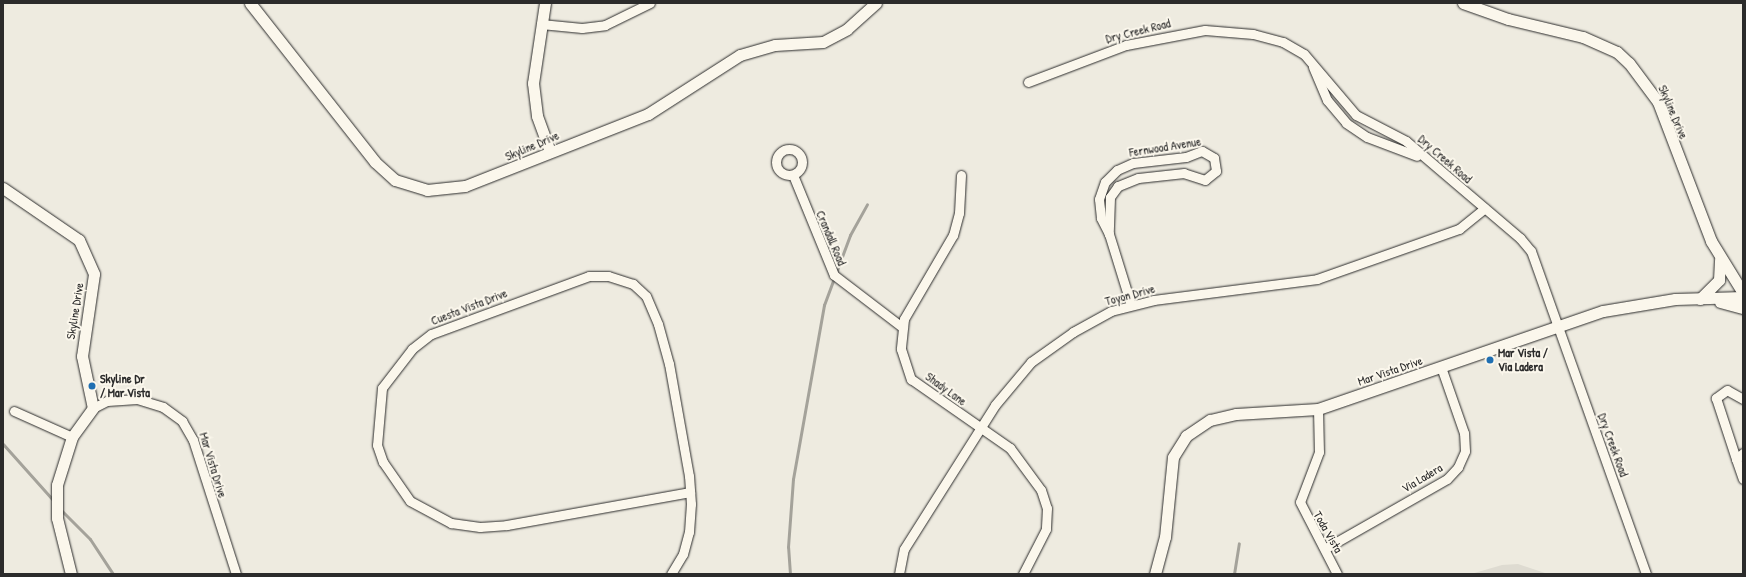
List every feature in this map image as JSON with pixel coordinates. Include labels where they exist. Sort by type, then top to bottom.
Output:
[{"type":"street","name":"Skyline Drive","points":[[250,3],[375,162],[405,185],[427,190],[465,186],[648,114],[740,55],[775,45],[811,44],[833,38],[876,3]]},
{"type":"street","points":[[545,3],[541,24],[534,98],[550,152]]},
{"type":"street","points":[[541,24],[582,28],[605,25],[650,3]]},
{"type":"street","name":"Skyline Drive","points":[[1463,3],[1508,19],[1583,37],[1617,52],[1629,63],[1658,102],[1684,176],[1720,259],[1743,293]]},
{"type":"street","name":"Dry Creek Road","points":[[1028,82],[1126,44],[1204,30],[1268,37],[1291,46],[1309,59],[1356,115],[1403,139],[1427,162],[1520,238],[1531,252],[1646,574]]},
{"type":"street","points":[[1309,59],[1327,100],[1346,123],[1367,137],[1399,146],[1427,162]]},
{"type":"street","name":"Fernwood Avenue","points":[[1109,234],[1108,203],[1118,186],[1138,178],[1178,172],[1205,180],[1216,171],[1214,158],[1202,151],[1186,157],[1133,163],[1114,173],[1105,182],[1099,199],[1101,218],[1109,234],[1131,305]]},
{"type":"street","name":"Crandall Road","points":[[793,175],[834,275],[902,327]]},
{"type":"street","points":[[902,327],[953,235],[959,213],[961,175]]},
{"type":"street","name":"Skyline Drive","points":[[3,188],[74,236],[90,261],[94,287],[82,356],[93,408]]},
{"type":"street","name":"Toyon Drive","points":[[899,574],[904,549],[980,428],[1031,362],[1073,332],[1131,305],[1317,279],[1459,229],[1485,208]]},
{"type":"street","points":[[1700,299],[1719,280],[1720,259]]},
{"type":"street","name":"Cuesta Vista Drive","points":[[671,574],[683,554],[689,532],[690,492],[669,364],[658,324],[646,296],[626,281],[589,276],[431,334],[412,349],[382,388],[377,445],[383,462],[410,501],[450,523],[480,527],[507,525],[690,492]]},
{"type":"street","name":"Mar Vista Drive","points":[[1155,574],[1165,537],[1170,469],[1186,436],[1203,423],[1223,416],[1318,409],[1558,325],[1624,306],[1700,299],[1743,297]]},
{"type":"street","points":[[1700,299],[1743,308]]},
{"type":"street","name":"Shady Lane","points":[[902,327],[903,360],[911,379],[1018,456],[1045,499],[1048,518],[1044,540],[1023,574]]},
{"type":"street","name":"Via Ladera","points":[[1326,548],[1447,479],[1458,467],[1465,451],[1464,433],[1441,367]]},
{"type":"street","points":[[1743,399],[1726,390],[1716,398],[1743,479]]},
{"type":"street","name":"Mar Vista Drive","points":[[93,408],[107,401],[137,399],[163,407],[182,421],[193,440],[236,574]]},
{"type":"street","points":[[71,574],[56,506],[60,469],[72,437],[93,408]]},
{"type":"street","name":"Toda Vista","points":[[1318,409],[1319,452],[1300,502],[1305,518],[1326,548],[1337,574]]},
{"type":"street","points":[[14,411],[72,437]]},
{"type":"street","points":[[1736,459],[1743,453]]},
{"type":"shaded area","points":[[1518,564],[1548,574],[1471,574],[1502,565]]},
{"type":"waterway","points":[[790,574],[788,547],[793,479],[824,305],[850,235],[867,204]]},
{"type":"waterway","points":[[3,444],[54,501]]},
{"type":"waterway","points":[[61,510],[90,539],[113,574]]},
{"type":"waterway","points":[[1234,574],[1239,543]]},
{"type":"place","name":"Mar Vista / Via Ladera","points":[[1490,360]]},
{"type":"place","name":"Skyline Dr / Mar Vista","points":[[92,386]]}]
